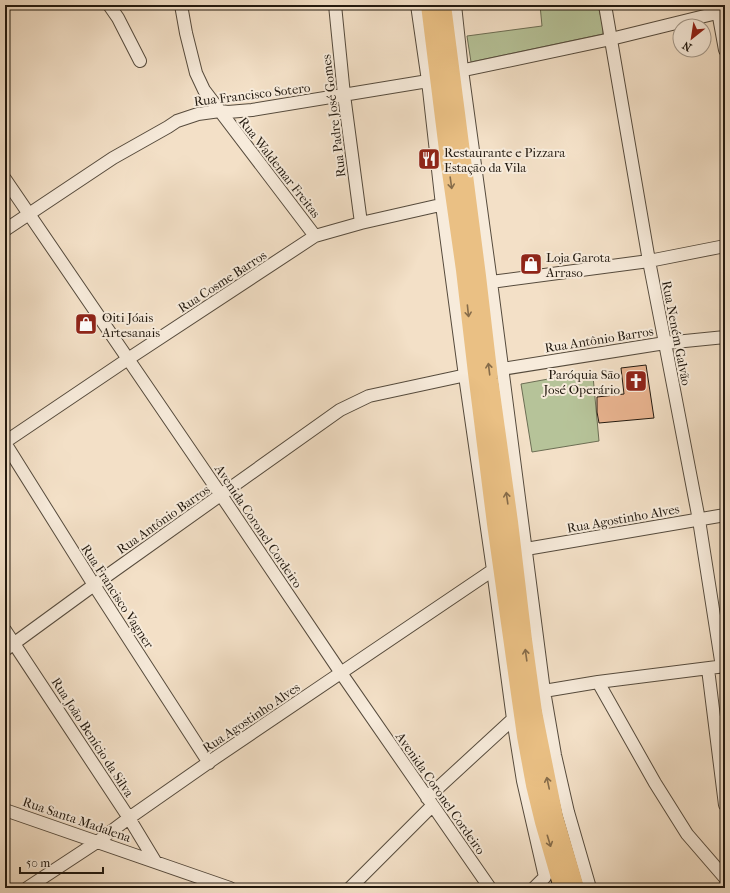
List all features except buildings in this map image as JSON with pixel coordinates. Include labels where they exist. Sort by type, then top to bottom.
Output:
[{"type":"main road","points":[[428,5],[445,76],[471,273],[491,386],[503,523]]},
{"type":"main road","points":[[442,5],[448,203],[471,273],[470,374],[503,523],[522,618],[534,712],[562,888]]},
{"type":"main road","points":[[550,819],[576,888]]},
{"type":"street","points":[[109,5],[118,18],[140,61]]},
{"type":"street","name":"Rua Waldemar Freitas","points":[[181,5],[196,73],[204,90],[315,236]]},
{"type":"street","name":"Rua Padre José Gomes","points":[[335,5],[344,95],[361,223]]},
{"type":"street","points":[[417,5],[445,76]]},
{"type":"street","points":[[445,76],[455,5]]},
{"type":"street","name":"Rua Neném Galvão","points":[[606,5],[649,261],[699,520],[724,667]]},
{"type":"street","points":[[720,10],[725,50]]},
{"type":"street","name":"Rua Francisco Sotero","points":[[5,230],[113,158],[176,121],[198,114],[220,111],[228,112],[252,110],[445,76],[611,39],[720,10]]},
{"type":"street","name":"Avenida Coronel Cordeiro","points":[[5,179],[341,673],[490,888]]},
{"type":"street","name":"Rua Cosme Barros","points":[[5,443],[128,359],[315,236],[361,223],[448,203]]},
{"type":"street","points":[[534,888],[545,877],[555,755],[544,691],[502,369],[471,273],[649,261],[725,246]]},
{"type":"street","name":"Rua Antônio Barros","points":[[502,369],[665,343],[725,337]]},
{"type":"street","points":[[470,374],[512,720],[523,781],[550,819],[590,888]]},
{"type":"street","name":"Rua Antônio Barros","points":[[10,646],[340,410],[369,396],[470,374]]},
{"type":"street","name":"Rua Francisco Vagner","points":[[5,443],[94,585],[209,763]]},
{"type":"street","name":"Rua Agostinho Alves","points":[[526,549],[725,516]]},
{"type":"street","name":"Rua Agostinho Alves","points":[[27,888],[98,842],[129,818],[493,570]]},
{"type":"street","name":"Rua João Benício da Silva","points":[[5,630],[10,646],[129,818],[155,861]]},
{"type":"street","points":[[544,691],[598,682],[724,667]]},
{"type":"street","points":[[708,669],[725,804]]},
{"type":"street","points":[[598,682],[655,783],[687,834],[725,878]]},
{"type":"street","points":[[350,888],[430,802],[512,720]]},
{"type":"street","name":"Rua Santa Madalena","points":[[5,810],[230,888]]},
{"type":"green space","points":[[540,5],[598,5],[603,26],[603,34],[471,62],[467,36],[542,26]]},
{"type":"green space","points":[[581,373],[593,376],[599,441],[532,452],[521,384]]},
{"type":"place","name":"Restaurante e Pizzara Estação da Vila","points":[[429,159]]},
{"type":"place","name":"Loja Garota Arraso","points":[[531,264]]},
{"type":"place","name":"Oiti Jóais Artesanais","points":[[86,324]]},
{"type":"place","name":"Paróquia São José Operário","points":[[636,381]]}]
